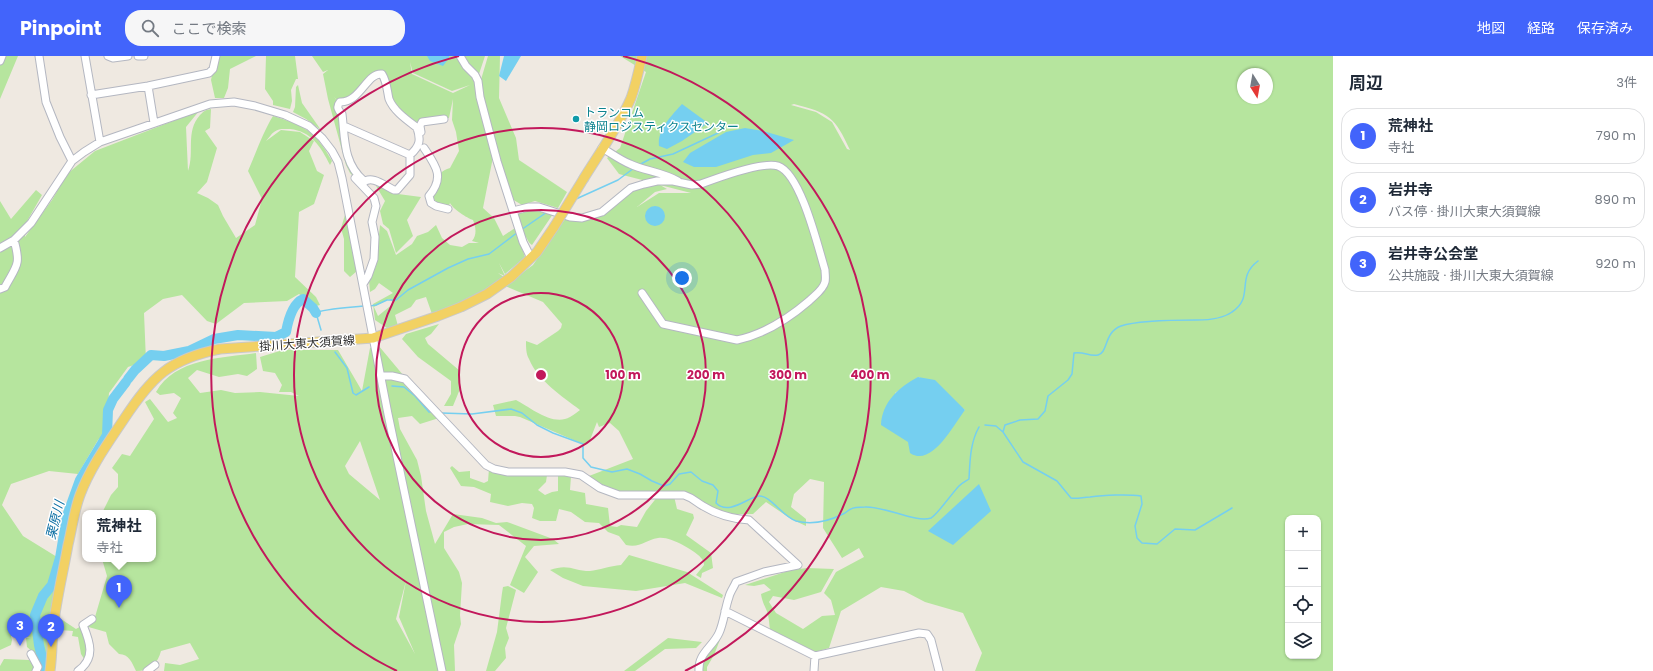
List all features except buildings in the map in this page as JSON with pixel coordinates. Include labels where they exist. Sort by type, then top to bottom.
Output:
[{"type":"main road","name":"掛川大東大須賀線","points":[[50,671],[53,628],[60,585],[79,496],[87,478],[140,394],[165,370],[181,361],[201,353],[220,349],[373,338],[461,307],[487,294],[511,277],[531,258],[554,227],[619,121],[630,98],[637,78],[642,56]]},
{"type":"street","points":[[0,60],[2,56]]},
{"type":"street","points":[[39,56],[46,102],[60,137],[72,161]]},
{"type":"street","points":[[85,56],[100,142]]},
{"type":"street","points":[[108,56],[113,58],[128,56]]},
{"type":"street","points":[[138,56],[144,56]]},
{"type":"street","points":[[91,95],[148,86],[209,73],[213,69],[216,56]]},
{"type":"street","points":[[460,56],[478,81],[480,97],[493,146],[523,242],[531,258]]},
{"type":"street","points":[[363,284],[372,267],[374,259],[375,237],[372,222],[376,206],[374,198],[349,163],[342,114],[338,109],[338,105],[340,102],[349,100],[365,87],[371,78],[380,73],[382,74],[386,80],[389,99],[394,108],[419,129],[424,154],[428,161]]},
{"type":"street","points":[[148,86],[154,123]]},
{"type":"street","points":[[0,248],[14,240],[31,223],[72,161],[100,142],[154,123],[210,104],[234,102],[255,106],[285,115],[309,126],[322,138],[338,162],[342,178],[380,376],[442,671]]},
{"type":"street","points":[[363,183],[373,180],[397,190],[410,175],[410,155],[418,147],[420,142],[419,129],[422,122],[444,119]]},
{"type":"street","points":[[344,126],[410,155]]},
{"type":"street","points":[[424,148],[436,166],[437,171],[435,188],[429,196],[431,203],[448,209]]},
{"type":"street","points":[[602,148],[629,164],[647,171],[666,174],[681,183]]},
{"type":"street","points":[[338,162],[344,161],[350,172],[363,183]]},
{"type":"street","points":[[513,211],[529,207],[539,207],[570,217],[582,218],[602,212],[630,188],[657,181],[692,185],[701,184],[766,165],[778,166],[792,181],[801,195],[826,270],[825,282],[820,291],[794,314],[774,327],[748,338],[737,340],[663,324],[642,293]]},
{"type":"street","points":[[0,289],[5,287],[18,262],[18,254],[14,240]]},
{"type":"street","points":[[380,376],[392,376],[405,379],[486,465],[494,469],[508,472],[565,472],[581,475],[600,488],[619,495],[684,495],[692,497],[703,506],[738,519],[749,520],[798,565],[764,572],[736,582],[729,596],[719,634],[707,651],[703,653],[699,663],[699,671]]},
{"type":"street","points":[[725,611],[815,656],[919,633],[927,634],[931,640],[938,671]]},
{"type":"street","points":[[78,671],[87,663],[90,653],[89,640],[83,625],[92,619]]},
{"type":"street","points":[[31,654],[38,667],[36,671]]},
{"type":"street","points":[[814,671],[815,656]]},
{"type":"street","points":[[146,671],[155,665]]},
{"type":"green space","points":[[0,56],[18,56],[0,99]]},
{"type":"green space","points":[[216,56],[256,56],[230,69],[228,88],[224,98],[215,98],[211,80]]},
{"type":"green space","points":[[266,56],[295,56],[298,79],[296,79],[291,90],[292,101],[290,109],[273,105],[273,101],[265,89]]},
{"type":"green space","points":[[312,56],[485,56],[476,83],[494,152],[483,208],[494,218],[503,236],[515,228],[525,257],[505,274],[499,263],[505,276],[498,273],[504,277],[478,294],[452,306],[432,314],[426,297],[416,300],[411,307],[395,315],[398,326],[387,328],[375,320],[373,304],[393,293],[379,283],[375,289],[370,292],[369,280],[376,266],[380,225],[387,231],[396,255],[412,244],[417,236],[428,232],[436,225],[442,238],[450,245],[462,247],[469,243],[479,243],[472,241],[476,231],[473,220],[460,213],[450,203],[448,208],[431,203],[437,177],[444,170],[450,168],[459,151],[456,132],[452,120],[453,99],[449,118],[428,118],[417,122],[408,118],[392,101],[388,83],[377,74],[344,102],[337,100],[334,97],[338,102],[338,112],[360,183],[350,173],[346,165],[328,99],[323,74],[328,70],[323,72]],"holes":[[[410,62],[413,73],[452,91],[470,85],[453,93],[412,74]],[[389,299],[394,303],[378,316],[374,307]]]},
{"type":"green space","points":[[488,56],[500,56],[499,98],[516,138],[519,160],[567,192],[558,208],[535,201],[522,205],[512,199],[500,165],[480,83]]},
{"type":"green space","points":[[620,56],[1333,56],[1333,671],[975,671],[982,653],[963,613],[925,602],[904,591],[881,587],[841,611],[829,648],[815,652],[766,632],[770,629],[769,619],[761,594],[771,590],[764,584],[754,586],[745,585],[791,570],[807,568],[834,569],[821,592],[794,600],[773,596],[769,602],[776,613],[803,629],[822,616],[835,615],[831,600],[824,593],[836,572],[864,557],[859,548],[842,558],[823,528],[824,482],[810,479],[794,494],[791,507],[806,519],[806,526],[791,519],[766,502],[753,514],[729,514],[710,509],[697,499],[632,494],[597,486],[589,476],[633,459],[619,431],[610,423],[599,427],[597,422],[590,440],[585,445],[520,417],[496,416],[493,405],[516,400],[542,415],[556,420],[570,417],[580,410],[558,394],[544,381],[533,367],[527,353],[526,341],[537,345],[558,331],[562,324],[543,302],[505,286],[533,265],[565,219],[582,218],[602,212],[634,187],[650,182],[619,174],[607,158],[620,148],[646,72]],"holes":[[[794,104],[815,110],[830,118],[840,130],[850,150],[847,149],[832,122],[816,112],[791,105]],[[660,185],[691,193],[659,193],[637,207],[655,192],[667,189]],[[919,377],[965,410],[910,447],[895,393]]]},
{"type":"green space","points":[[298,85],[302,103],[321,130],[293,112],[295,107],[296,87]]},
{"type":"green space","points":[[211,109],[210,128],[205,131],[217,148],[207,182],[197,193],[218,205],[236,238],[255,225],[262,199],[248,171],[273,116],[293,123],[308,131],[320,143],[332,161],[330,165],[319,146],[314,141],[309,151],[317,171],[324,175],[314,204],[299,212],[295,277],[316,297],[320,305],[316,306],[299,294],[287,301],[244,303],[216,324],[207,321],[182,295],[163,299],[144,313],[146,361],[128,367],[109,393],[106,432],[98,440],[78,474],[49,471],[11,484],[2,505],[23,536],[57,557],[50,581],[37,606],[38,611],[57,582],[46,671],[0,671],[0,666],[4,659],[29,660],[33,663],[34,653],[27,647],[26,638],[31,637],[11,636],[11,645],[0,650],[0,201],[11,219],[36,190],[42,195],[26,223],[25,237],[52,200],[67,174],[95,151],[199,111],[186,127],[188,171],[191,157],[191,135],[195,122],[205,111]],"holes":[[[282,129],[297,130],[304,133],[314,141],[300,132],[281,130],[266,141],[273,133]]]},
{"type":"green space","points":[[376,186],[398,194],[421,197],[407,220],[413,236],[396,253],[389,229],[383,224],[380,211],[385,201]]},
{"type":"green space","points":[[538,210],[553,214],[532,245],[522,233],[517,213]]},
{"type":"green space","points":[[345,215],[357,271],[350,277],[344,271],[344,239],[341,228]]},
{"type":"green space","points":[[439,324],[431,334],[425,338],[428,344],[460,371],[460,389],[453,406],[444,406],[451,394],[451,381],[418,357],[402,339],[406,334]]},
{"type":"green space","points":[[378,345],[439,418],[420,424],[412,416],[398,418],[400,429],[417,460],[426,511],[435,544],[453,514],[482,518],[496,523],[507,522],[553,539],[559,544],[534,546],[525,557],[538,572],[524,593],[510,585],[526,546],[499,525],[468,524],[454,527],[444,532],[444,548],[459,572],[462,583],[460,615],[461,624],[454,645],[455,671],[164,671],[165,663],[180,665],[199,659],[190,643],[161,651],[153,666],[145,670],[136,671],[128,657],[119,654],[109,644],[106,632],[85,626],[95,617],[107,576],[103,562],[156,562],[156,510],[104,510],[111,495],[118,487],[118,474],[112,468],[122,454],[130,456],[154,419],[145,402],[150,399],[168,422],[177,418],[173,413],[181,398],[174,393],[160,395],[156,392],[164,381],[175,372],[200,362],[256,353],[257,369],[247,376],[238,374],[219,377],[197,370],[188,378],[200,393],[221,390],[235,393],[260,392],[299,396],[291,392],[279,392],[282,385],[275,373],[263,371],[260,357],[283,350],[338,350],[362,391],[370,348]],"holes":[[[360,441],[380,500],[349,474],[345,466]],[[406,581],[399,617],[415,654],[396,619]]]},
{"type":"green space","points":[[452,466],[459,472],[470,471],[470,478],[484,483],[488,481],[489,469],[547,475],[546,482],[538,490],[545,495],[558,491],[558,474],[571,476],[570,490],[585,493],[586,504],[608,508],[610,526],[617,527],[621,525],[637,527],[646,511],[658,496],[674,496],[677,509],[693,514],[694,518],[686,535],[711,553],[713,568],[702,573],[701,578],[696,575],[704,565],[702,559],[689,548],[675,541],[658,538],[639,545],[626,545],[619,536],[608,532],[599,523],[585,522],[571,512],[559,509],[556,521],[540,521],[532,518],[534,508],[532,504],[522,503],[508,506],[490,502],[491,494],[474,487],[461,486],[450,468]]},
{"type":"green space","points":[[629,555],[687,572],[723,595],[722,598],[685,583],[636,591],[583,586],[563,578],[550,570],[566,567],[590,571],[621,565]]},
{"type":"green space","points":[[508,586],[516,590],[506,628],[509,638],[505,648],[506,658],[495,671],[486,671],[497,632],[503,587]]},
{"type":"green space","points":[[61,619],[76,629],[83,625],[88,636],[86,662],[81,654],[78,637],[72,636],[73,631],[60,630]]},
{"type":"green space","points":[[723,632],[714,655],[707,667],[707,671],[701,671],[701,663]]},
{"type":"green space","points":[[668,638],[702,642],[696,648],[665,649],[635,671],[624,671]]},
{"type":"water","points":[[427,56],[449,56],[449,58],[443,66],[430,61]]},
{"type":"water","points":[[504,56],[521,56],[506,81],[499,76]]},
{"type":"water","points":[[682,104],[708,123],[682,141],[667,149],[659,146],[660,134],[670,118]]},
{"type":"water","points":[[745,128],[763,131],[794,140],[771,153],[753,155],[716,167],[694,167],[683,162],[690,153],[726,132]]},
{"type":"water","points":[[655,206],[662,209],[665,216],[662,223],[655,226],[648,223],[645,216],[648,209]]},
{"type":"water","points":[[918,377],[935,380],[965,410],[949,434],[934,450],[926,455],[918,456],[910,453],[908,442],[881,425],[882,417],[888,402],[904,385]]},
{"type":"water","points":[[979,484],[991,511],[953,545],[928,531]]},
{"type":"waterway","points":[[639,165],[650,159],[673,154],[718,133]]},
{"type":"waterway","points":[[576,199],[618,180],[634,168]]},
{"type":"waterway","points":[[521,230],[547,212]]},
{"type":"waterway","points":[[370,306],[387,300],[396,300],[408,290],[448,268],[468,259],[489,254],[518,232]]},
{"type":"waterway","points":[[1003,432],[1005,425],[1020,420],[1038,419],[1045,411],[1048,396],[1068,380],[1072,374],[1074,353],[1098,355],[1103,350],[1112,333],[1121,326],[1148,321],[1202,320],[1220,318],[1232,312],[1243,300],[1247,274],[1251,267],[1258,261]]},
{"type":"waterway","name":"栗原川","points":[[128,379],[151,355],[164,356],[189,351],[214,339],[238,335],[276,337],[286,332],[289,318],[293,309],[299,301],[303,299],[313,308],[316,313]]},
{"type":"waterway","points":[[321,330],[316,313],[331,309],[364,306]]},
{"type":"waterway","points":[[335,352],[347,368],[353,393],[356,395],[369,387]]},
{"type":"waterway","name":"栗原川","points":[[41,671],[43,662],[35,615],[43,596],[52,585],[60,558],[67,516],[80,480],[107,435],[108,410],[113,399],[126,382]]},
{"type":"waterway","points":[[392,386],[404,387],[415,396],[429,412],[434,412]]},
{"type":"waterway","points":[[441,413],[472,414],[511,409],[522,413],[537,425],[553,433],[583,444],[583,458],[591,467],[612,472],[627,469],[664,486],[670,484],[679,474],[691,472],[702,481],[713,485],[718,491],[716,503],[721,506],[727,508],[732,507],[759,496],[768,499],[791,519],[808,523],[826,520],[844,514],[856,507],[873,507],[917,518],[931,518],[937,513],[959,486],[969,479],[972,446],[979,427]]},
{"type":"waterway","points":[[985,425],[996,426],[1003,432],[1023,462],[1057,481],[1071,498],[1116,495],[1141,496],[1142,504],[1135,526],[1137,538],[1142,543],[1157,544],[1175,529],[1195,530],[1232,508]]},
{"type":"place","name":"トランコム 静岡ロジスティクスセンター","points":[[576,119]]},
{"type":"place","name":"荒神社","points":[[119,608]]},
{"type":"place","name":"岩井寺公会堂","points":[[20,646]]},
{"type":"place","name":"岩井寺","points":[[51,647]]}]
